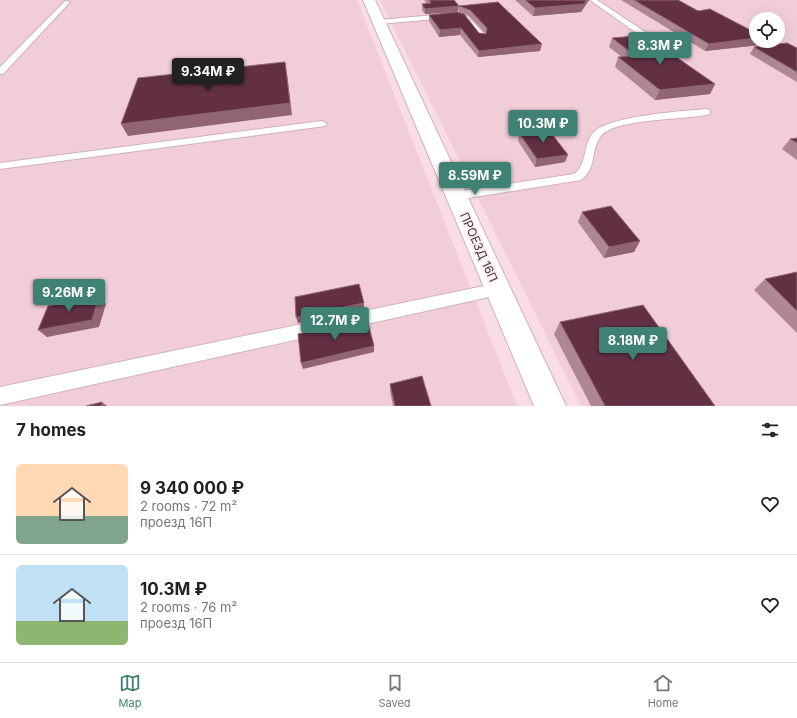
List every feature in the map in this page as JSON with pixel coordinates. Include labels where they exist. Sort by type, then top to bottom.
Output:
[{"type":"street","name":"ПРОЕЗД 16П","points":[[369,0],[550,406]]},
{"type":"lane","points":[[592,0],[644,34]]},
{"type":"lane","points":[[0,72],[67,2]]},
{"type":"lane","points":[[379,22],[458,15],[466,18],[482,37]]},
{"type":"lane","points":[[456,196],[577,176],[584,172],[597,134],[603,128],[618,123],[707,112]]},
{"type":"lane","points":[[0,166],[322,124]]},
{"type":"lane","points":[[0,396],[498,289]]},
{"type":"shaded area","points":[[0,0],[357,0],[517,406],[0,406]]},
{"type":"shaded area","points":[[380,0],[797,0],[797,406],[581,406]]},
{"type":"building","points":[[429,0],[454,0],[459,6],[425,9],[422,4],[431,3]]},
{"type":"building","points":[[525,0],[586,0],[584,4],[535,8]]},
{"type":"building","points":[[634,0],[678,0],[698,11],[710,9],[749,29],[749,39],[709,44]]},
{"type":"building","points":[[498,2],[542,44],[479,51],[461,28],[440,30],[429,15],[457,12],[464,14],[479,33],[486,34],[487,28],[470,10],[459,6]]},
{"type":"building","points":[[635,36],[660,53],[669,52],[715,84],[660,90],[618,57],[636,56],[612,38]]},
{"type":"building","points":[[785,43],[797,48],[797,72],[756,48],[785,48]]},
{"type":"building","points":[[285,62],[290,103],[121,124],[138,78]]},
{"type":"building","points":[[549,130],[568,155],[537,159],[519,133]]},
{"type":"building","points":[[797,138],[797,143],[790,139]]},
{"type":"building","points":[[611,206],[640,241],[609,247],[582,212]]},
{"type":"building","points":[[797,272],[797,311],[765,279]]},
{"type":"building","points":[[359,284],[364,303],[296,317],[295,297]]},
{"type":"building","points":[[99,296],[92,320],[38,330],[48,306]]},
{"type":"building","points":[[643,305],[715,406],[605,406],[560,322]]},
{"type":"building","points":[[367,319],[374,346],[301,363],[298,334]]},
{"type":"building","points":[[422,376],[431,406],[395,406],[390,384]]},
{"type":"building","points":[[102,402],[101,406],[86,406]]}]
